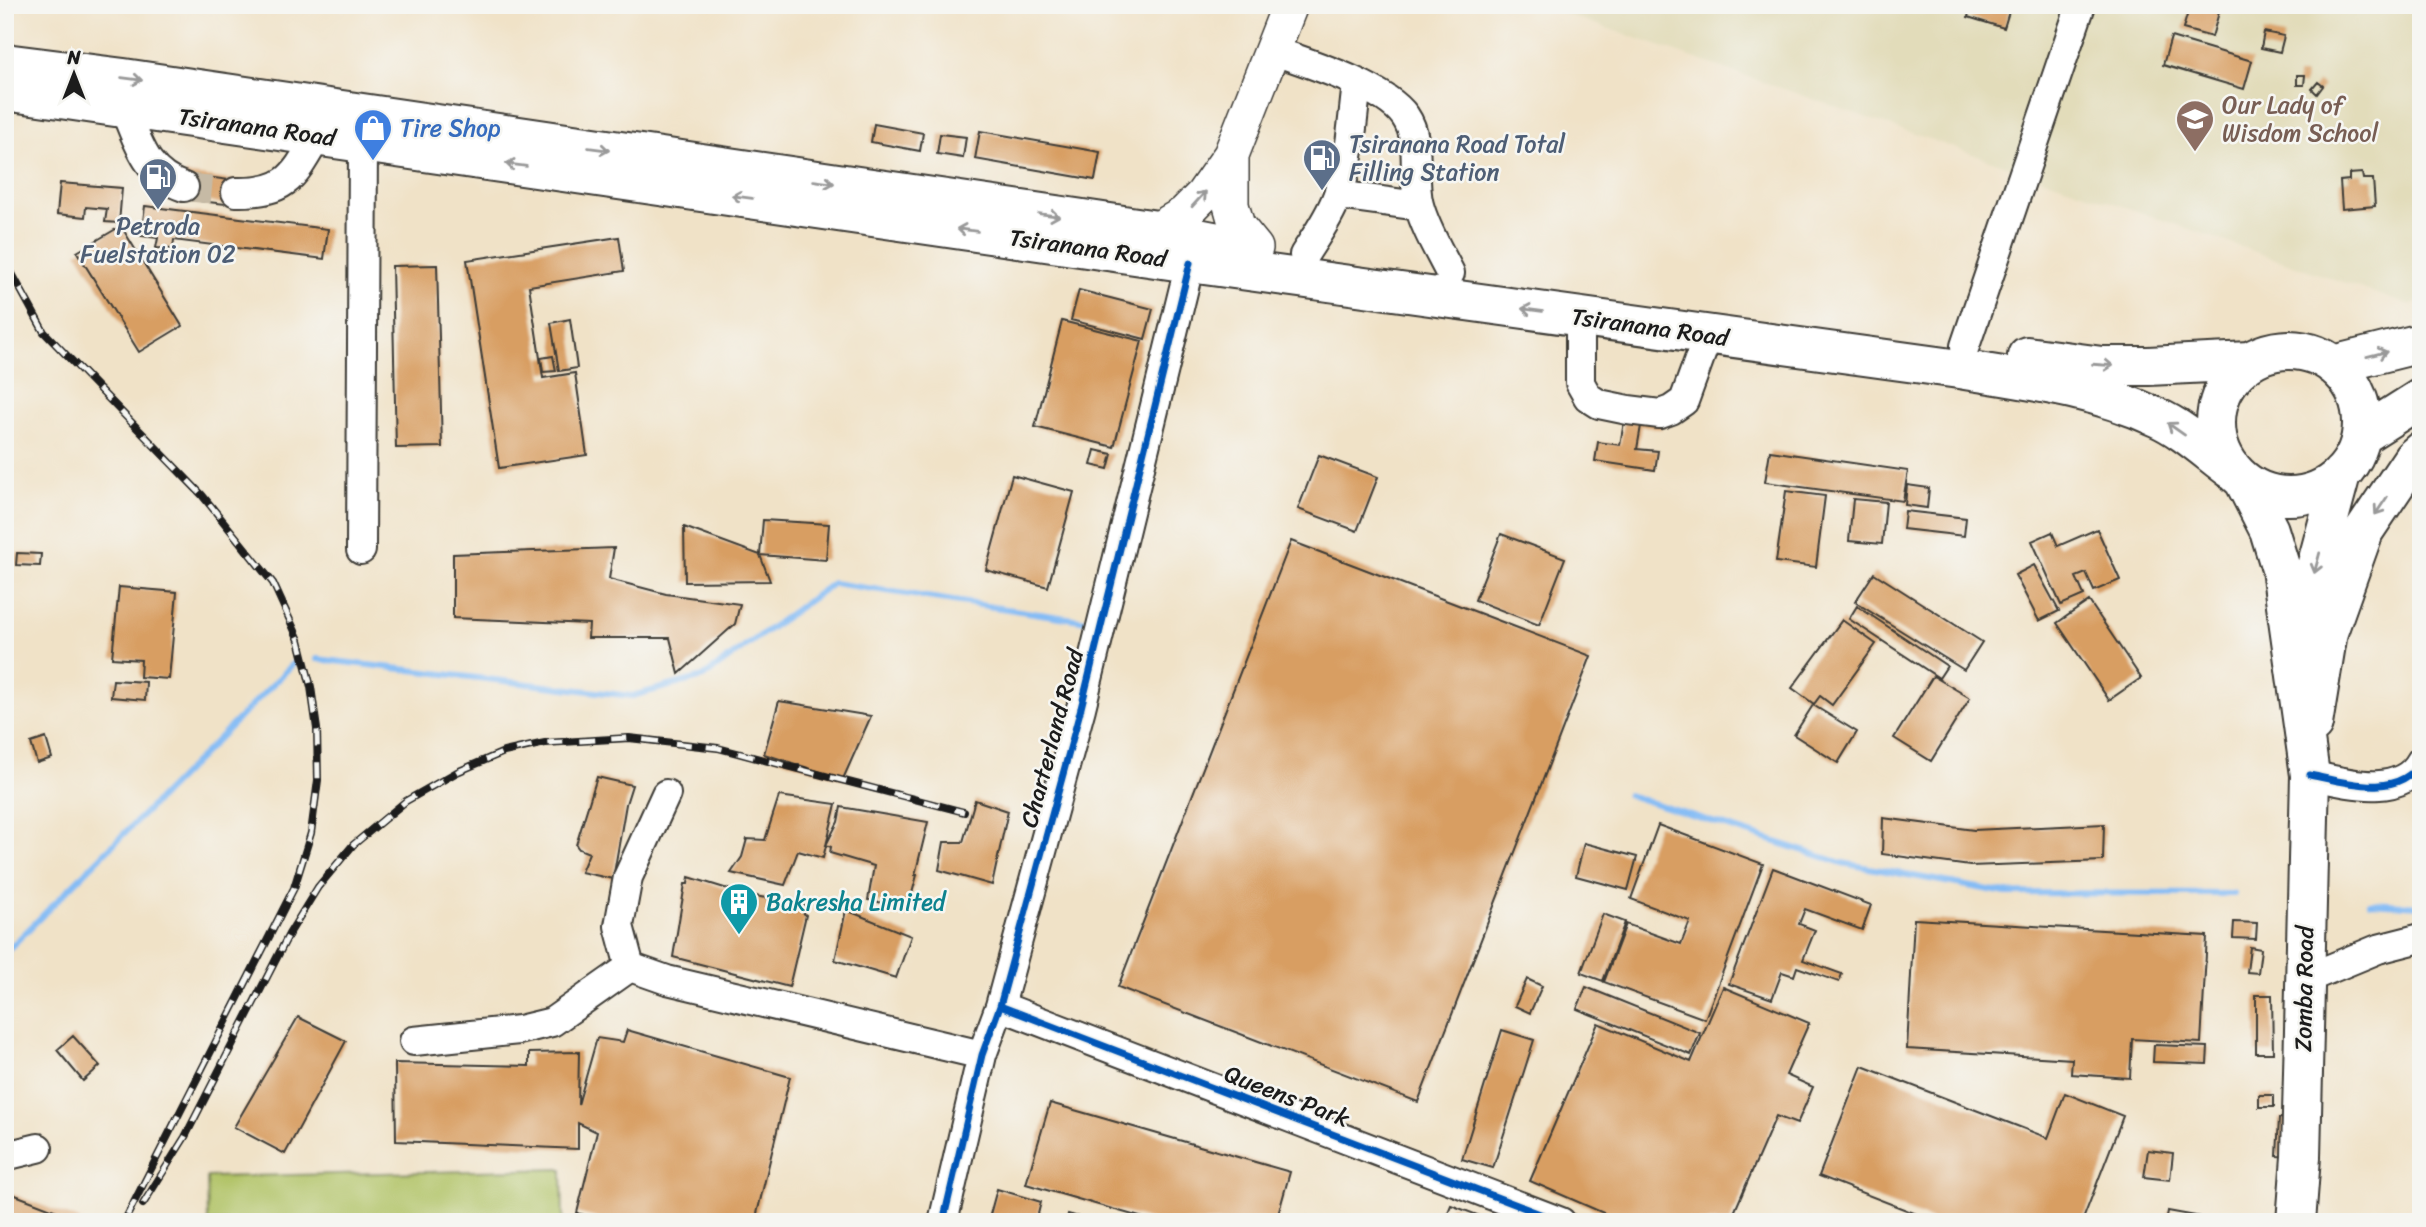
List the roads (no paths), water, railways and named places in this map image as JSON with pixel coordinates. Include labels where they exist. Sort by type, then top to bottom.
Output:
[{"type":"highway","name":"Tsiranana Road","points":[[9,77],[124,78],[1157,230],[1255,248],[1450,273],[2102,366],[2250,361]]},
{"type":"highway","name":"Tsiranana Road","points":[[9,77],[124,108],[1190,263],[1959,369],[2103,395],[2159,418],[2238,475]]},
{"type":"highway","points":[[2333,365],[2421,344]]},
{"type":"highway","points":[[2238,475],[2259,490],[2294,496],[2319,489],[2341,474],[2352,460],[2361,436],[2361,409],[2346,377],[2318,356],[2301,351],[2283,350],[2266,354],[2250,361],[2236,372],[2225,386],[2218,402],[2215,420],[2216,437],[2222,454],[2238,475],[2269,530],[2281,569],[2308,766]]},
{"type":"highway","points":[[2361,436],[2421,398]]},
{"type":"highway","points":[[2308,766],[2328,632],[2364,531],[2413,458],[2421,451]]},
{"type":"highway","points":[[2297,699],[2312,582],[2341,474]]},
{"type":"highway","name":"Zomba Road","points":[[2296,1222],[2302,1122],[2308,766]]},
{"type":"main road","points":[[1157,230],[1184,215],[1203,195],[1231,155],[1290,5]]},
{"type":"main road","points":[[1231,155],[1231,205],[1237,226],[1255,248]]},
{"type":"street","points":[[1965,346],[2081,5]]},
{"type":"street","points":[[1271,50],[1333,72],[1379,94],[1405,115],[1416,143],[1415,184],[1419,206],[1450,273]]},
{"type":"street","points":[[1304,255],[1329,216],[1338,195],[1348,158],[1357,84]]},
{"type":"street","points":[[124,108],[147,162],[160,176],[184,187]]},
{"type":"street","points":[[236,192],[275,189],[294,175],[318,135]]},
{"type":"street","points":[[360,550],[363,142]]},
{"type":"street","points":[[1338,195],[1419,206]]},
{"type":"street","name":"Charterland Road","points":[[943,1222],[982,1055],[1000,1006],[1081,708],[1190,263]]},
{"type":"street","points":[[1580,316],[1580,383],[1588,397],[1599,404],[1628,410],[1660,414],[1684,401],[1708,335]]},
{"type":"street","points":[[2308,766],[2361,785],[2390,784],[2410,776],[2421,761]]},
{"type":"street","points":[[630,967],[619,926],[628,877],[666,794]]},
{"type":"street","points":[[2303,981],[2378,949],[2421,938]]},
{"type":"street","points":[[414,1041],[519,1030],[552,1022],[630,967]]},
{"type":"street","points":[[630,967],[667,980],[982,1055]]},
{"type":"street","name":"Queens Park","points":[[1000,1006],[1561,1222]]},
{"type":"street","points":[[5,1156],[38,1148]]},
{"type":"waterway","points":[[317,659],[632,696],[703,677],[833,583],[1087,621]]},
{"type":"waterway","points":[[5,953],[294,663]]},
{"type":"waterway","points":[[1628,795],[1842,863],[2006,893],[2234,894]]},
{"type":"waterway","points":[[2370,903],[2421,906]]},
{"type":"tunnel","points":[[184,187],[236,192]]},
{"type":"railway","points":[[5,261],[44,332],[202,495],[273,583],[299,640],[311,687],[317,729],[318,780],[311,833],[294,888],[124,1222]]},
{"type":"railway","points":[[143,1204],[185,1137],[289,934],[318,887],[353,845],[406,801],[457,772],[504,752],[545,743],[629,738],[718,748],[964,812]]},
{"type":"place","name":"Our Lady of Wisdom School","points":[[2195,153]]},
{"type":"place","name":"Tire Shop","points":[[373,162]]},
{"type":"place","name":"Tsiranana Road Total Filling Station","points":[[1322,192]]},
{"type":"place","name":"Petroda Fuelstation 02","points":[[158,211]]},
{"type":"place","name":"Bakresha Limited","points":[[739,936]]}]
